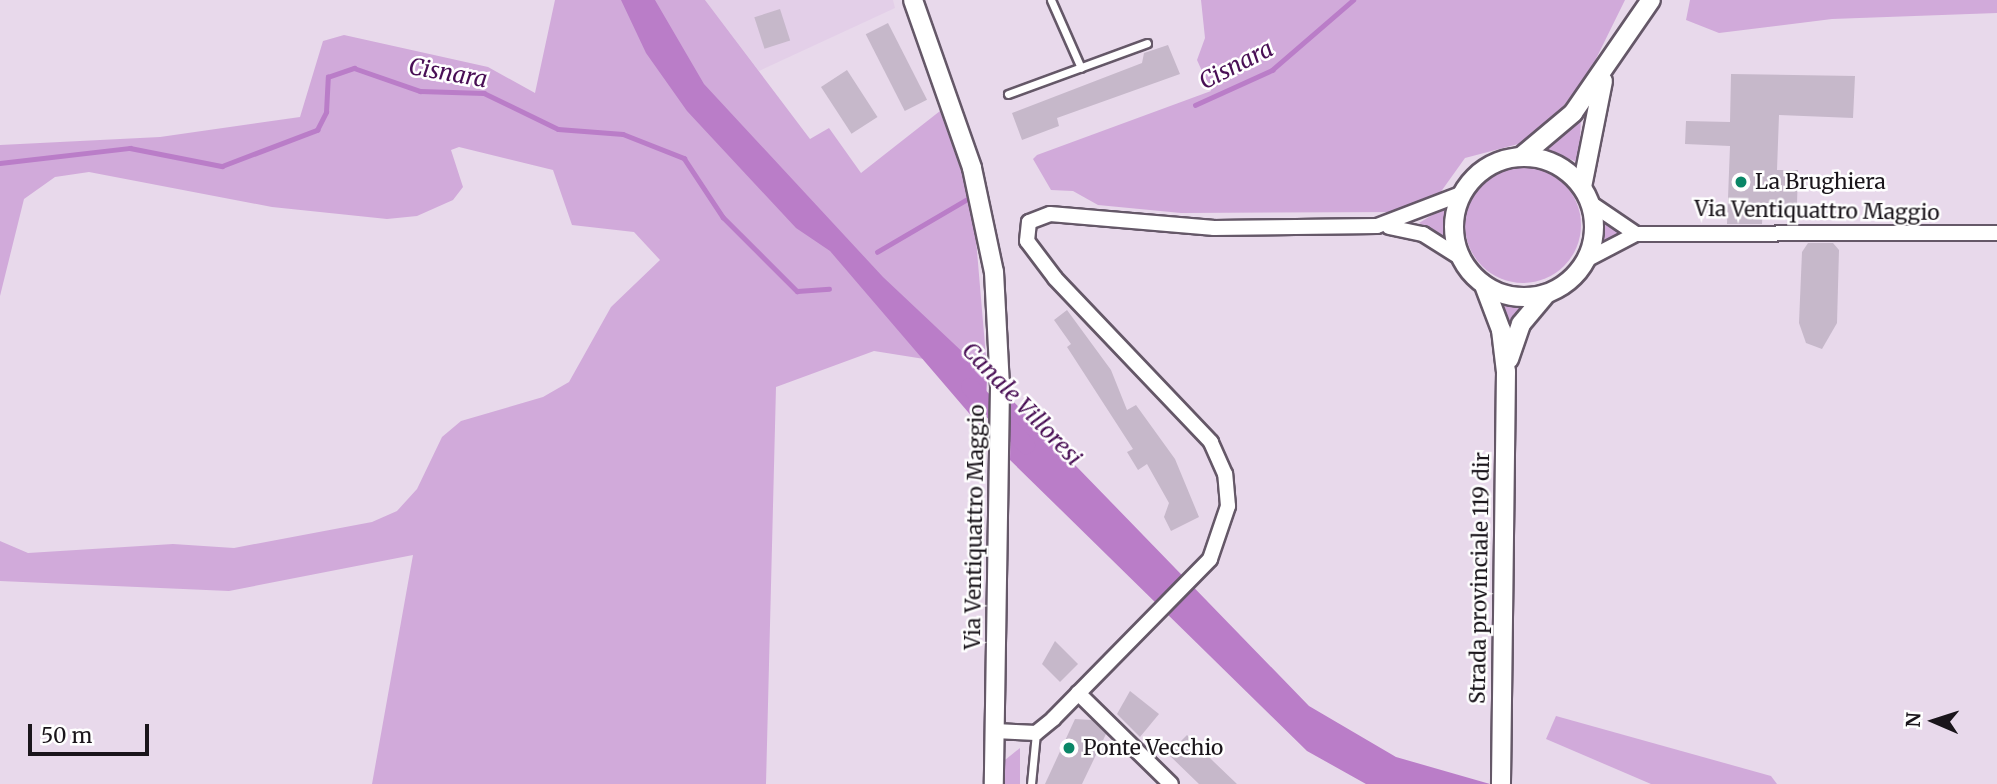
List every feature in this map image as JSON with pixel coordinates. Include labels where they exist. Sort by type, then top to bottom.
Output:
[{"type":"street","name":"Via Ventiquattro Maggio","points":[[912,0],[982,203],[995,283],[1000,387],[994,784]]},
{"type":"street","points":[[1377,226],[1461,194],[1486,167],[1522,156],[1558,129],[1605,71],[1651,0]]},
{"type":"street","points":[[995,731],[1036,733],[1197,575],[1225,524],[1228,489],[1219,457],[1199,428],[1055,278],[1027,241],[1029,222],[1050,214],[1214,228],[1377,226],[1423,233],[1461,258],[1484,285],[1521,297],[1546,294],[1569,281],[1586,260],[1593,237],[1586,195],[1605,71]]},
{"type":"street","points":[[1522,156],[1556,164],[1586,195],[1636,234]]},
{"type":"street","points":[[1461,194],[1453,233],[1461,258]]},
{"type":"street","name":"Via Ventiquattro Maggio","points":[[1586,260],[1636,234],[1997,233]]},
{"type":"street","name":"Strada provinciale 119 dir","points":[[1484,285],[1500,330],[1506,372],[1501,784]]},
{"type":"street","name":"Strada provinciale 119 dir","points":[[1506,372],[1521,324],[1546,294]]},
{"type":"street","points":[[1079,692],[1171,784]]},
{"type":"lane","points":[[1051,0],[1082,68]]},
{"type":"lane","points":[[1008,94],[1147,43]]},
{"type":"lane","points":[[1031,784],[1036,733]]},
{"type":"shaded area","points":[[555,0],[705,0],[810,139],[829,128],[861,173],[940,111],[973,204],[987,369],[874,351],[776,387],[766,784],[372,784],[413,555],[229,591],[0,581],[0,541],[28,553],[173,544],[234,548],[372,522],[397,511],[417,489],[442,437],[461,421],[543,397],[569,382],[611,307],[660,260],[634,232],[572,225],[553,170],[459,147],[451,150],[463,187],[453,200],[417,216],[387,219],[272,207],[89,172],[55,177],[24,199],[0,296],[0,145],[160,137],[300,117],[323,41],[344,35],[488,67],[535,93]]},
{"type":"shaded area","name":"Canale Villoresi","points":[[621,0],[655,0],[704,84],[883,277],[987,375],[986,433],[830,251],[796,228],[687,111],[646,53]]},
{"type":"shaded area","points":[[705,0],[893,0],[895,8],[759,71]]},
{"type":"shaded area","points":[[1201,0],[1625,0],[1590,71],[1549,125],[1522,143],[1465,158],[1440,193],[1399,212],[1181,213],[1098,205],[1073,191],[1051,190],[1033,159],[1037,155],[1211,91],[1197,60],[1205,38]]},
{"type":"shaded area","points":[[1690,0],[1997,0],[1997,13],[1832,19],[1719,33],[1686,20]]},
{"type":"shaded area","points":[[1581,116],[1579,163],[1544,148],[1564,133]]},
{"type":"shaded area","points":[[1523,167],[1545,171],[1564,184],[1577,203],[1581,225],[1577,247],[1564,266],[1545,279],[1523,283],[1501,279],[1482,266],[1469,247],[1465,225],[1469,203],[1482,184],[1501,171]]},
{"type":"shaded area","points":[[1442,209],[1445,238],[1419,223]]},
{"type":"shaded area","points":[[1603,220],[1622,231],[1622,234],[1602,242]]},
{"type":"shaded area","points":[[1497,301],[1530,305],[1511,338]]},
{"type":"shaded area","name":"Canale Villoresi","points":[[1011,399],[1309,706],[1396,757],[1490,784],[1366,784],[1307,751],[1010,460]]},
{"type":"shaded area","points":[[1556,716],[1771,776],[1777,784],[1651,784],[1546,739]]},
{"type":"shaded area","points":[[1020,748],[1020,784],[1004,784],[1005,760]]},
{"type":"pier","points":[[987,375],[991,378],[988,436],[986,433]]},
{"type":"building","points":[[780,9],[790,40],[765,49],[754,17]]},
{"type":"building","points":[[888,23],[927,100],[905,111],[866,34]]},
{"type":"building","points":[[1168,45],[1180,74],[1057,118],[1059,126],[1022,140],[1012,113],[1142,63],[1144,53]]},
{"type":"building","points":[[847,70],[877,117],[852,134],[821,87]]},
{"type":"building","points":[[1731,74],[1855,76],[1853,118],[1779,115],[1777,170],[1798,170],[1797,204],[1763,203],[1762,224],[1727,224],[1730,146],[1685,144],[1686,121],[1730,122]]},
{"type":"building","points":[[1808,243],[1833,243],[1839,250],[1837,323],[1822,349],[1806,343],[1799,323],[1802,252]]},
{"type":"building","points":[[1067,310],[1111,370],[1127,410],[1136,405],[1175,459],[1199,517],[1171,531],[1164,517],[1169,503],[1147,464],[1138,470],[1127,452],[1133,449],[1067,347],[1071,344],[1054,320]]},
{"type":"building","points":[[1055,641],[1078,664],[1060,682],[1042,664]]},
{"type":"building","points":[[1130,691],[1159,714],[1140,737],[1117,714]]},
{"type":"building","points":[[1075,719],[1092,720],[1106,734],[1082,784],[1045,784]]},
{"type":"building","points":[[1187,735],[1237,784],[1199,784],[1168,754]]},
{"type":"waterway","name":"Cisnara","points":[[1195,105],[1272,70],[1353,0]]},
{"type":"waterway","name":"Cisnara","points":[[0,163],[130,148],[222,166],[317,130],[326,112],[328,77],[354,68],[420,91],[484,93],[558,129],[623,134],[684,158],[723,217],[797,291],[829,289]]},
{"type":"waterway","name":"Cisnara","points":[[877,252],[969,198]]},
{"type":"waterway","name":"Canale Villoresi","points":[[970,387],[1026,445]]},
{"type":"place","name":"La Brughiera","points":[[1741,182]]},
{"type":"place","name":"Ponte Vecchio","points":[[1069,748]]}]
